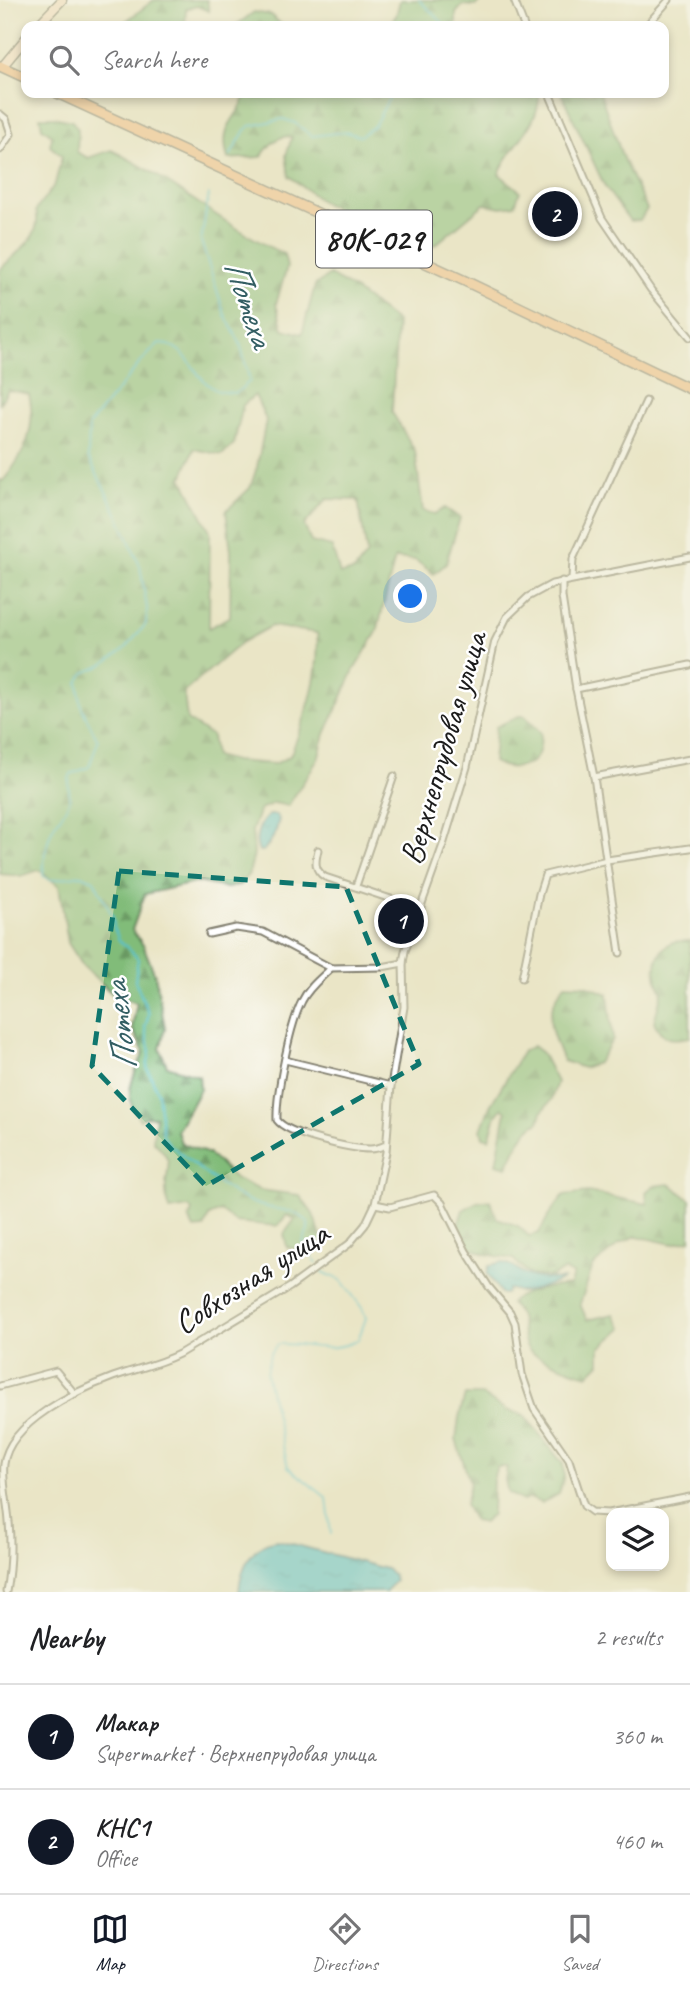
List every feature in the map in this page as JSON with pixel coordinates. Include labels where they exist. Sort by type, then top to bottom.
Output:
[{"type":"main road","points":[[1,67],[21,76]]},
{"type":"main road","name":"80К-029","points":[[68,98],[690,389]]},
{"type":"street","points":[[42,21],[62,0]]},
{"type":"street","points":[[514,0],[522,21]]},
{"type":"street","points":[[650,21],[669,0]]},
{"type":"street","points":[[1,67],[21,44]]},
{"type":"street","points":[[551,98],[602,218],[651,290],[690,337]]},
{"type":"street","points":[[0,114],[6,119],[10,134],[0,150]]},
{"type":"street","points":[[572,579],[573,559],[646,401]]},
{"type":"street","name":"Верхнепрудовая улица","points":[[374,1204],[386,1145],[391,1086],[403,1015],[403,963],[409,937],[444,842],[467,766],[489,663],[500,628],[512,611],[528,597],[562,581],[690,557]]},
{"type":"street","points":[[562,581],[576,689],[607,860],[620,953]]},
{"type":"street","points":[[576,689],[690,665]]},
{"type":"street","points":[[593,777],[690,759]]},
{"type":"street","name":"Верхнепрудовая улица","points":[[356,886],[394,776]]},
{"type":"street","points":[[522,978],[545,875],[607,860],[690,848]]},
{"type":"street","points":[[318,850],[315,860],[319,873],[421,909]]},
{"type":"street","points":[[209,934],[236,928],[263,932],[331,968],[382,967],[403,963]]},
{"type":"street","points":[[331,968],[303,998],[285,1060],[276,1120],[279,1124],[342,1146],[369,1150],[386,1145]]},
{"type":"street","points":[[285,1060],[391,1086]]},
{"type":"street","points":[[374,1204],[390,1207],[434,1195],[442,1203],[466,1251],[489,1287],[510,1312],[515,1323],[522,1374],[530,1399],[540,1421],[560,1443],[576,1478],[584,1506],[592,1512],[609,1513],[690,1497]]},
{"type":"street","name":"Совхозная улица","points":[[6,1592],[10,1526],[4,1464],[10,1446],[31,1421],[75,1394],[112,1377],[156,1365],[178,1354],[290,1287],[359,1234],[374,1204]]},
{"type":"street","points":[[0,1387],[56,1371],[75,1394]]},
{"type":"highlighted area","points":[[119,871],[346,887],[419,1064],[206,1186],[92,1066]]},
{"type":"green space","points":[[154,0],[207,0],[209,11],[197,6],[186,9],[185,21],[126,21]]},
{"type":"green space","points":[[400,0],[482,0],[475,6],[463,5],[456,13],[456,21],[392,21],[396,16]]},
{"type":"green space","points":[[254,12],[271,15],[278,21],[242,21]]},
{"type":"green space","points":[[245,98],[539,98],[530,125],[499,174],[520,191],[515,205],[502,207],[484,204],[435,245],[420,247],[322,202],[289,176],[286,155],[292,137],[277,139],[261,157],[228,159],[225,138],[227,130]]},
{"type":"green space","points":[[563,98],[602,98],[624,161],[647,209],[640,220],[630,221],[605,187]]},
{"type":"green space","points":[[40,117],[72,121],[78,129],[77,152],[88,158],[111,150],[240,230],[284,254],[287,267],[276,304],[283,329],[302,334],[315,285],[330,275],[397,322],[392,412],[415,451],[423,511],[435,514],[445,508],[460,518],[446,564],[434,574],[415,560],[395,558],[377,632],[354,670],[325,734],[318,759],[288,806],[274,803],[260,809],[252,831],[254,854],[249,874],[239,885],[227,888],[198,882],[145,894],[132,930],[143,945],[155,975],[165,1028],[160,1049],[167,1066],[199,1076],[200,1089],[177,1131],[181,1143],[209,1154],[236,1179],[260,1190],[299,1195],[313,1214],[322,1239],[318,1249],[301,1251],[287,1247],[284,1234],[295,1219],[287,1215],[277,1226],[235,1222],[221,1211],[209,1216],[204,1228],[194,1229],[189,1219],[192,1211],[189,1207],[170,1210],[166,1193],[168,1161],[153,1141],[156,1117],[147,1116],[140,1120],[131,1102],[133,1078],[144,1052],[132,1028],[137,1003],[115,996],[83,966],[68,943],[59,886],[39,870],[21,876],[0,874],[0,480],[3,481],[23,451],[30,430],[31,407],[29,394],[8,390],[0,403],[0,270],[32,237],[36,229],[36,210],[55,184],[62,156],[50,146],[52,135],[42,128]],"holes":[[[255,395],[266,420],[257,467],[250,488],[226,511],[231,551],[230,616],[209,628],[210,531],[182,478],[194,449],[222,455],[234,444],[243,405]],[[327,499],[358,500],[367,554],[354,571],[340,574],[332,547],[311,542],[304,525]],[[271,626],[317,633],[317,664],[307,711],[290,756],[275,764],[235,761],[215,756],[212,736],[187,720],[184,692],[242,642]]]},
{"type":"green space","points":[[519,716],[525,716],[541,733],[540,749],[536,758],[519,767],[493,762],[496,727]]},
{"type":"green space","points":[[690,941],[690,1037],[672,1039],[664,1036],[654,1022],[662,992],[656,964],[666,946],[673,942]]},
{"type":"green space","points":[[565,984],[586,985],[608,994],[613,1039],[598,1063],[583,1068],[563,1061],[550,1022],[553,1004]]},
{"type":"green space","points":[[533,1046],[542,1053],[557,1082],[539,1122],[523,1136],[507,1167],[496,1164],[506,1111],[502,1108],[496,1116],[489,1139],[483,1137],[481,1130],[490,1106],[523,1051]]},
{"type":"green space","points":[[670,1184],[690,1200],[690,1240],[672,1244],[636,1236],[619,1244],[593,1266],[580,1304],[587,1320],[614,1314],[623,1328],[600,1348],[600,1363],[588,1375],[531,1352],[523,1337],[519,1315],[510,1304],[514,1299],[529,1293],[570,1285],[573,1274],[564,1270],[551,1277],[530,1275],[513,1259],[485,1254],[468,1247],[458,1225],[463,1210],[477,1202],[490,1200],[497,1218],[518,1226],[529,1236],[539,1233],[564,1195],[588,1192],[647,1204],[646,1192],[653,1186]]},
{"type":"green space","points":[[465,1395],[482,1395],[506,1410],[524,1415],[563,1464],[564,1475],[559,1494],[541,1503],[530,1498],[523,1501],[508,1493],[505,1480],[507,1467],[497,1467],[493,1478],[492,1514],[484,1523],[474,1521],[465,1505],[470,1483],[456,1440]]},
{"type":"water","points":[[269,815],[276,815],[279,819],[277,828],[269,844],[263,851],[259,851],[258,832]]},
{"type":"water","points":[[500,1262],[531,1277],[563,1279],[528,1291],[508,1289],[506,1294],[501,1294],[487,1273],[489,1266]]},
{"type":"water","points":[[278,1540],[386,1569],[393,1574],[395,1580],[386,1592],[239,1592],[242,1574],[254,1551]]},
{"type":"waterway","name":"Потеха","points":[[419,0],[441,21]]},
{"type":"waterway","name":"Потеха","points":[[230,156],[250,126],[283,119],[295,123],[312,136],[345,132],[360,136],[374,126],[389,98]]},
{"type":"waterway","name":"Потеха","points":[[209,194],[201,241],[225,315],[240,343],[250,381],[236,393],[216,390],[206,383],[177,349],[159,343],[89,425],[88,457],[118,515],[140,566],[147,608],[146,624],[125,649],[101,666],[84,673],[78,682],[81,706],[98,741],[89,767],[71,774],[69,801],[49,837],[43,876],[50,880],[82,875],[94,880],[113,917],[119,940],[138,958],[135,981],[149,1014],[145,1027],[150,1052],[147,1067],[158,1093],[163,1135],[169,1144],[230,1191],[253,1203],[302,1217],[308,1222],[303,1242],[317,1264]]},
{"type":"waterway","name":"Потеха","points":[[321,1268],[323,1272],[342,1281],[362,1308],[366,1318],[358,1340],[328,1348],[278,1344],[270,1354],[266,1373],[288,1467],[327,1498],[331,1534]]},
{"type":"place","name":"КНС1","points":[[555,214]]},
{"type":"place","name":"Макар","points":[[401,921]]}]
